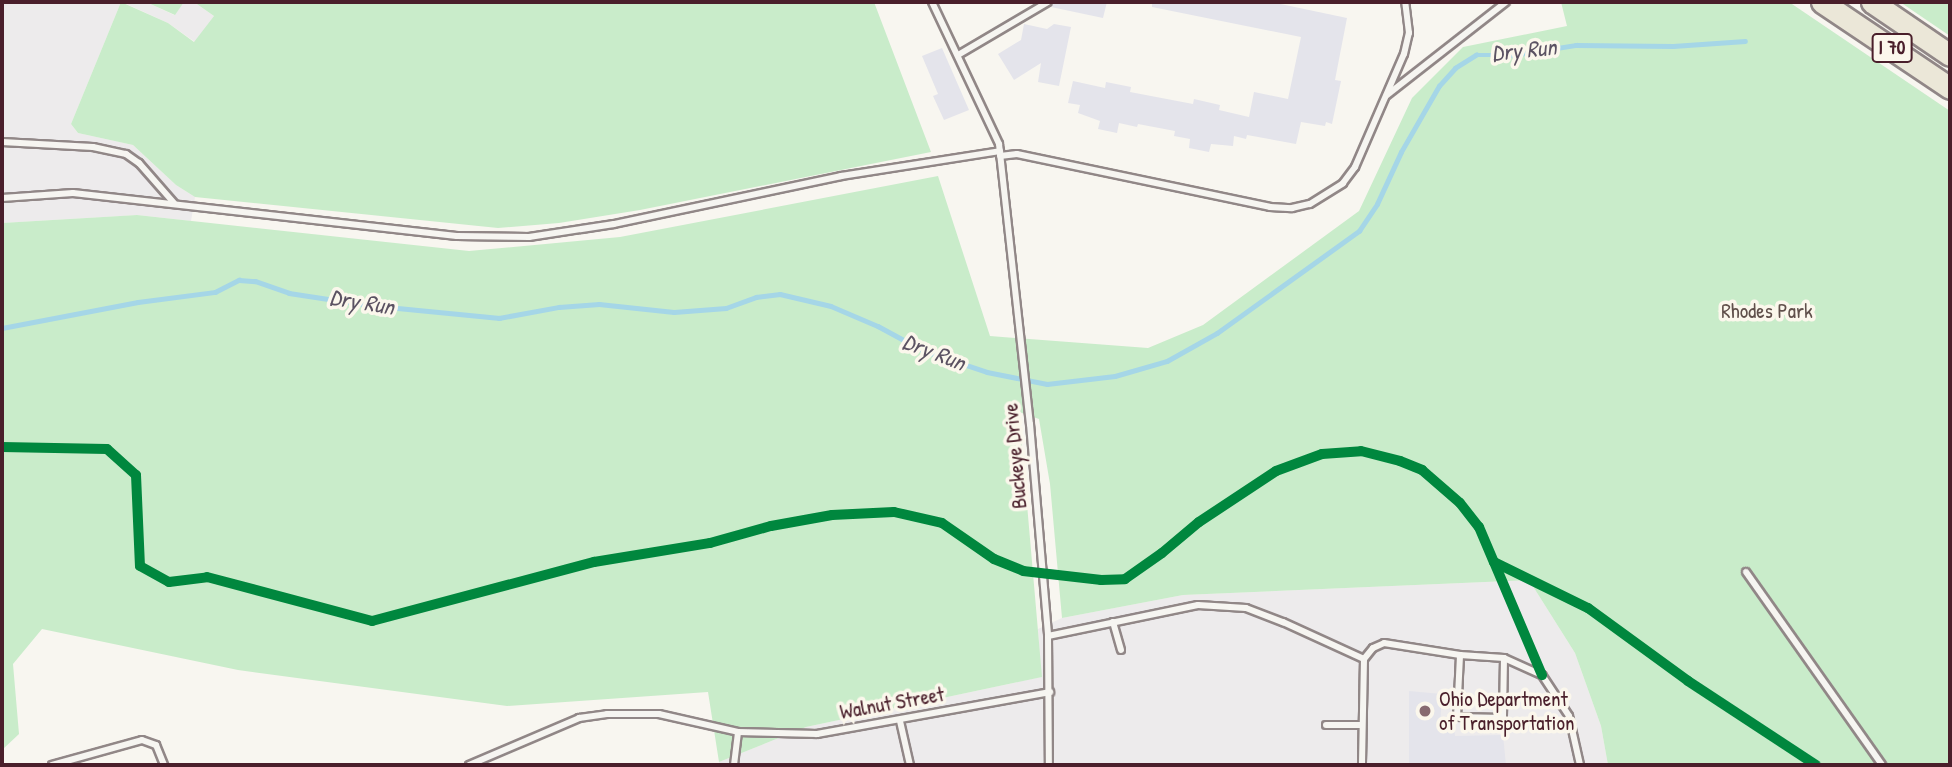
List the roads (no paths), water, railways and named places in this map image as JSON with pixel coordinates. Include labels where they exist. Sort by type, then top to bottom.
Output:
[{"type":"highway","name":"I 70","points":[[1877,5],[1950,55]]},
{"type":"highway","name":"I 70","points":[[1828,6],[1950,88]]},
{"type":"lane","name":"Buckeye Drive","points":[[932,2],[1000,150],[1030,424],[1048,636],[1049,765]]},
{"type":"lane","points":[[958,55],[1048,2]]},
{"type":"lane","points":[[2,198],[74,193],[457,236],[529,237],[614,224],[841,176],[1000,150],[1270,207],[1292,208],[1310,204],[1343,183],[1356,167],[1409,33],[1405,2]]},
{"type":"lane","points":[[1386,96],[1506,2]]},
{"type":"lane","points":[[2,142],[93,147],[126,154],[139,163],[174,203]]},
{"type":"lane","points":[[1746,572],[1882,765]]},
{"type":"lane","points":[[1048,636],[1198,605],[1246,608],[1364,659]]},
{"type":"lane","points":[[1113,622],[1121,650]]},
{"type":"lane","points":[[1362,765],[1364,659],[1373,648],[1384,643],[1460,655],[1504,658],[1542,676],[1569,716],[1580,765]]},
{"type":"lane","points":[[1460,655],[1457,717],[1503,718],[1504,658]]},
{"type":"lane","name":"Walnut Street","points":[[469,765],[579,718],[607,714],[659,714],[738,732],[817,734],[1050,692]]},
{"type":"lane","points":[[900,721],[910,765]]},
{"type":"lane","points":[[1326,725],[1361,725]]},
{"type":"lane","points":[[734,765],[738,732]]},
{"type":"lane","points":[[52,765],[142,740],[156,746],[164,765]]},
{"type":"waterway","name":"Dry Run","points":[[2,328],[138,302],[215,292],[239,280],[255,281],[289,293],[367,305],[499,318],[559,307],[599,304],[674,312],[726,308],[756,297],[780,294],[831,306],[878,326],[924,351],[987,372],[1047,384],[1115,376],[1167,361],[1217,333],[1359,231],[1377,204],[1401,152],[1439,86],[1455,68],[1476,55],[1512,55],[1576,45],[1673,46],[1745,41]]},
{"type":"place","name":"Ohio Department of Transportation","points":[[1425,711]]},
{"type":"park label","name":"Rhodes Park","points":[[1767,311]]}]
